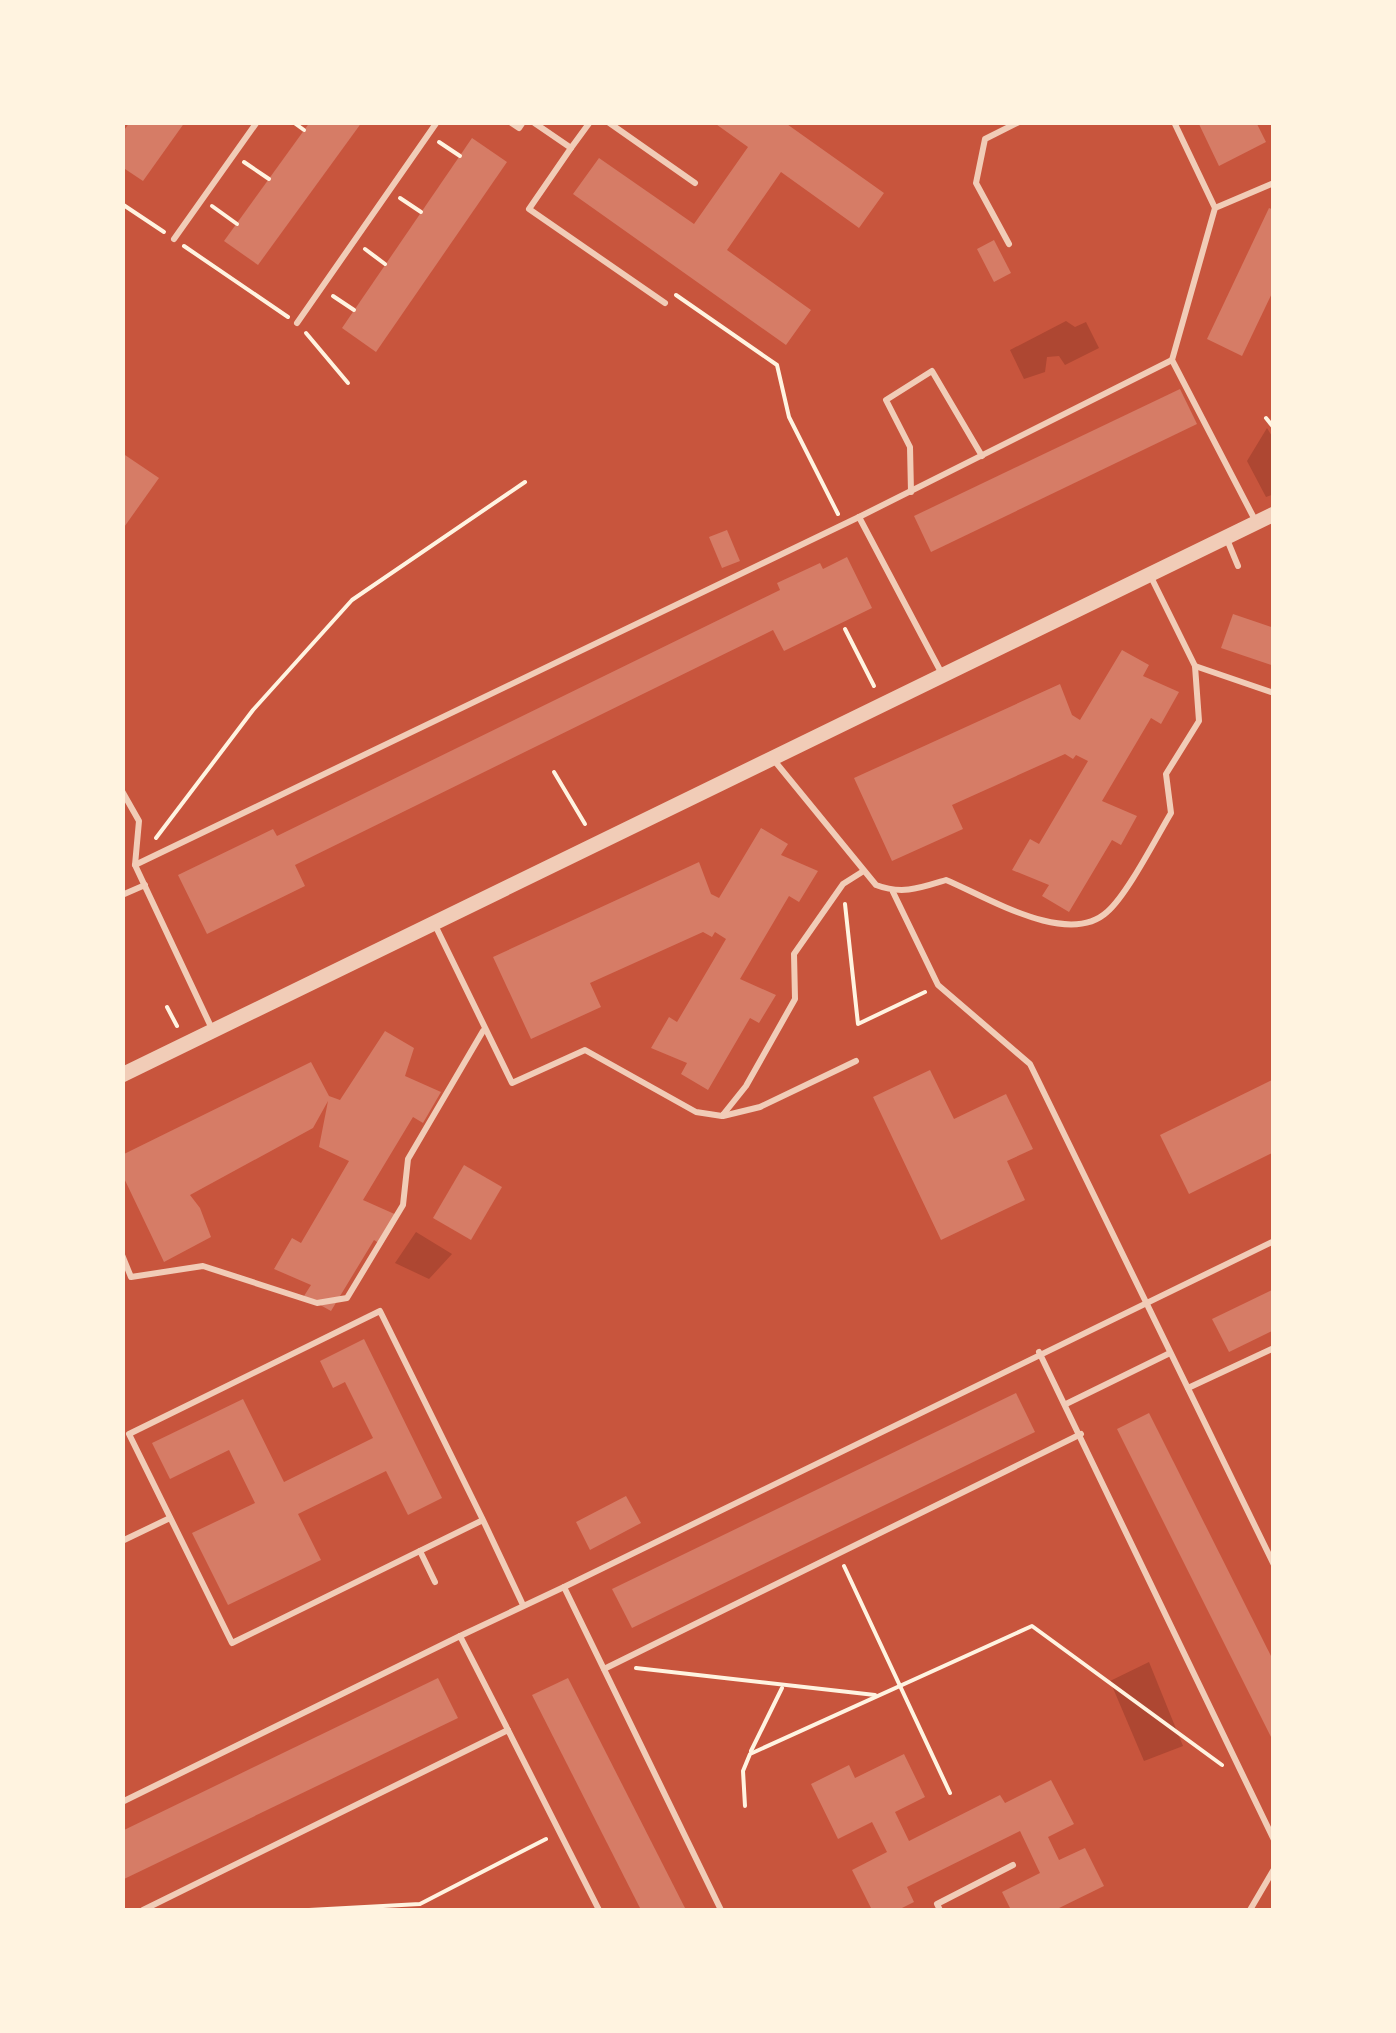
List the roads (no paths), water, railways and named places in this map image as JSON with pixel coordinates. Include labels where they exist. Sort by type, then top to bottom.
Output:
[{"type":"street","points":[[122,1075],[1267,515]]},
{"type":"lane","points":[[174,239],[257,122]]},
{"type":"lane","points":[[297,323],[437,122]]},
{"type":"lane","points":[[510,122],[519,128],[523,122]]},
{"type":"lane","points":[[533,122],[571,148]]},
{"type":"lane","points":[[590,122],[529,208],[665,303]]},
{"type":"lane","points":[[608,122],[695,183]]},
{"type":"lane","points":[[1009,244],[976,183],[985,140],[1019,122]]},
{"type":"lane","points":[[1174,122],[1215,208],[1172,360],[1267,515]]},
{"type":"lane","points":[[1215,208],[1274,183]]},
{"type":"lane","points":[[136,865],[859,518],[1172,360]]},
{"type":"lane","points":[[911,492],[910,447],[886,400],[932,370],[982,456]]},
{"type":"lane","points":[[859,518],[942,676]]},
{"type":"lane","points":[[1225,536],[1238,566]]},
{"type":"lane","points":[[893,892],[946,880],[1046,923],[1077,924],[1106,914],[1172,813],[1166,774],[1199,721],[1195,666],[1150,574]]},
{"type":"lane","points":[[1195,666],[1274,693]]},
{"type":"lane","points":[[772,758],[862,872],[893,892],[938,985],[1030,1064],[1274,1565]]},
{"type":"lane","points":[[122,792],[139,821],[136,865],[213,1032]]},
{"type":"lane","points":[[722,1116],[746,1086],[795,999],[794,954],[843,884],[862,872]]},
{"type":"lane","points":[[122,895],[145,885]]},
{"type":"lane","points":[[434,924],[512,1083],[585,1050],[696,1112],[722,1116],[760,1107],[856,1061]]},
{"type":"lane","points":[[122,1255],[132,1277],[203,1266],[317,1303],[347,1298],[403,1205],[408,1159],[484,1030]]},
{"type":"lane","points":[[122,1802],[1039,1352],[1274,1241]]},
{"type":"lane","points":[[483,1520],[232,1643],[130,1434],[380,1311],[483,1520],[523,1606]]},
{"type":"lane","points":[[1188,1388],[1274,1348]]},
{"type":"lane","points":[[1039,1352],[1274,1840]]},
{"type":"lane","points":[[1066,1404],[1170,1353]]},
{"type":"lane","points":[[604,1669],[1081,1434]]},
{"type":"lane","points":[[122,1541],[170,1518]]},
{"type":"lane","points":[[420,1551],[435,1582]]},
{"type":"lane","points":[[564,1587],[721,1910]]},
{"type":"lane","points":[[460,1636],[599,1910]]},
{"type":"lane","points":[[143,1910],[508,1730]]},
{"type":"lane","points":[[940,1910],[937,1904],[1013,1865]]},
{"type":"lane","points":[[1250,1910],[1274,1870]]}]
